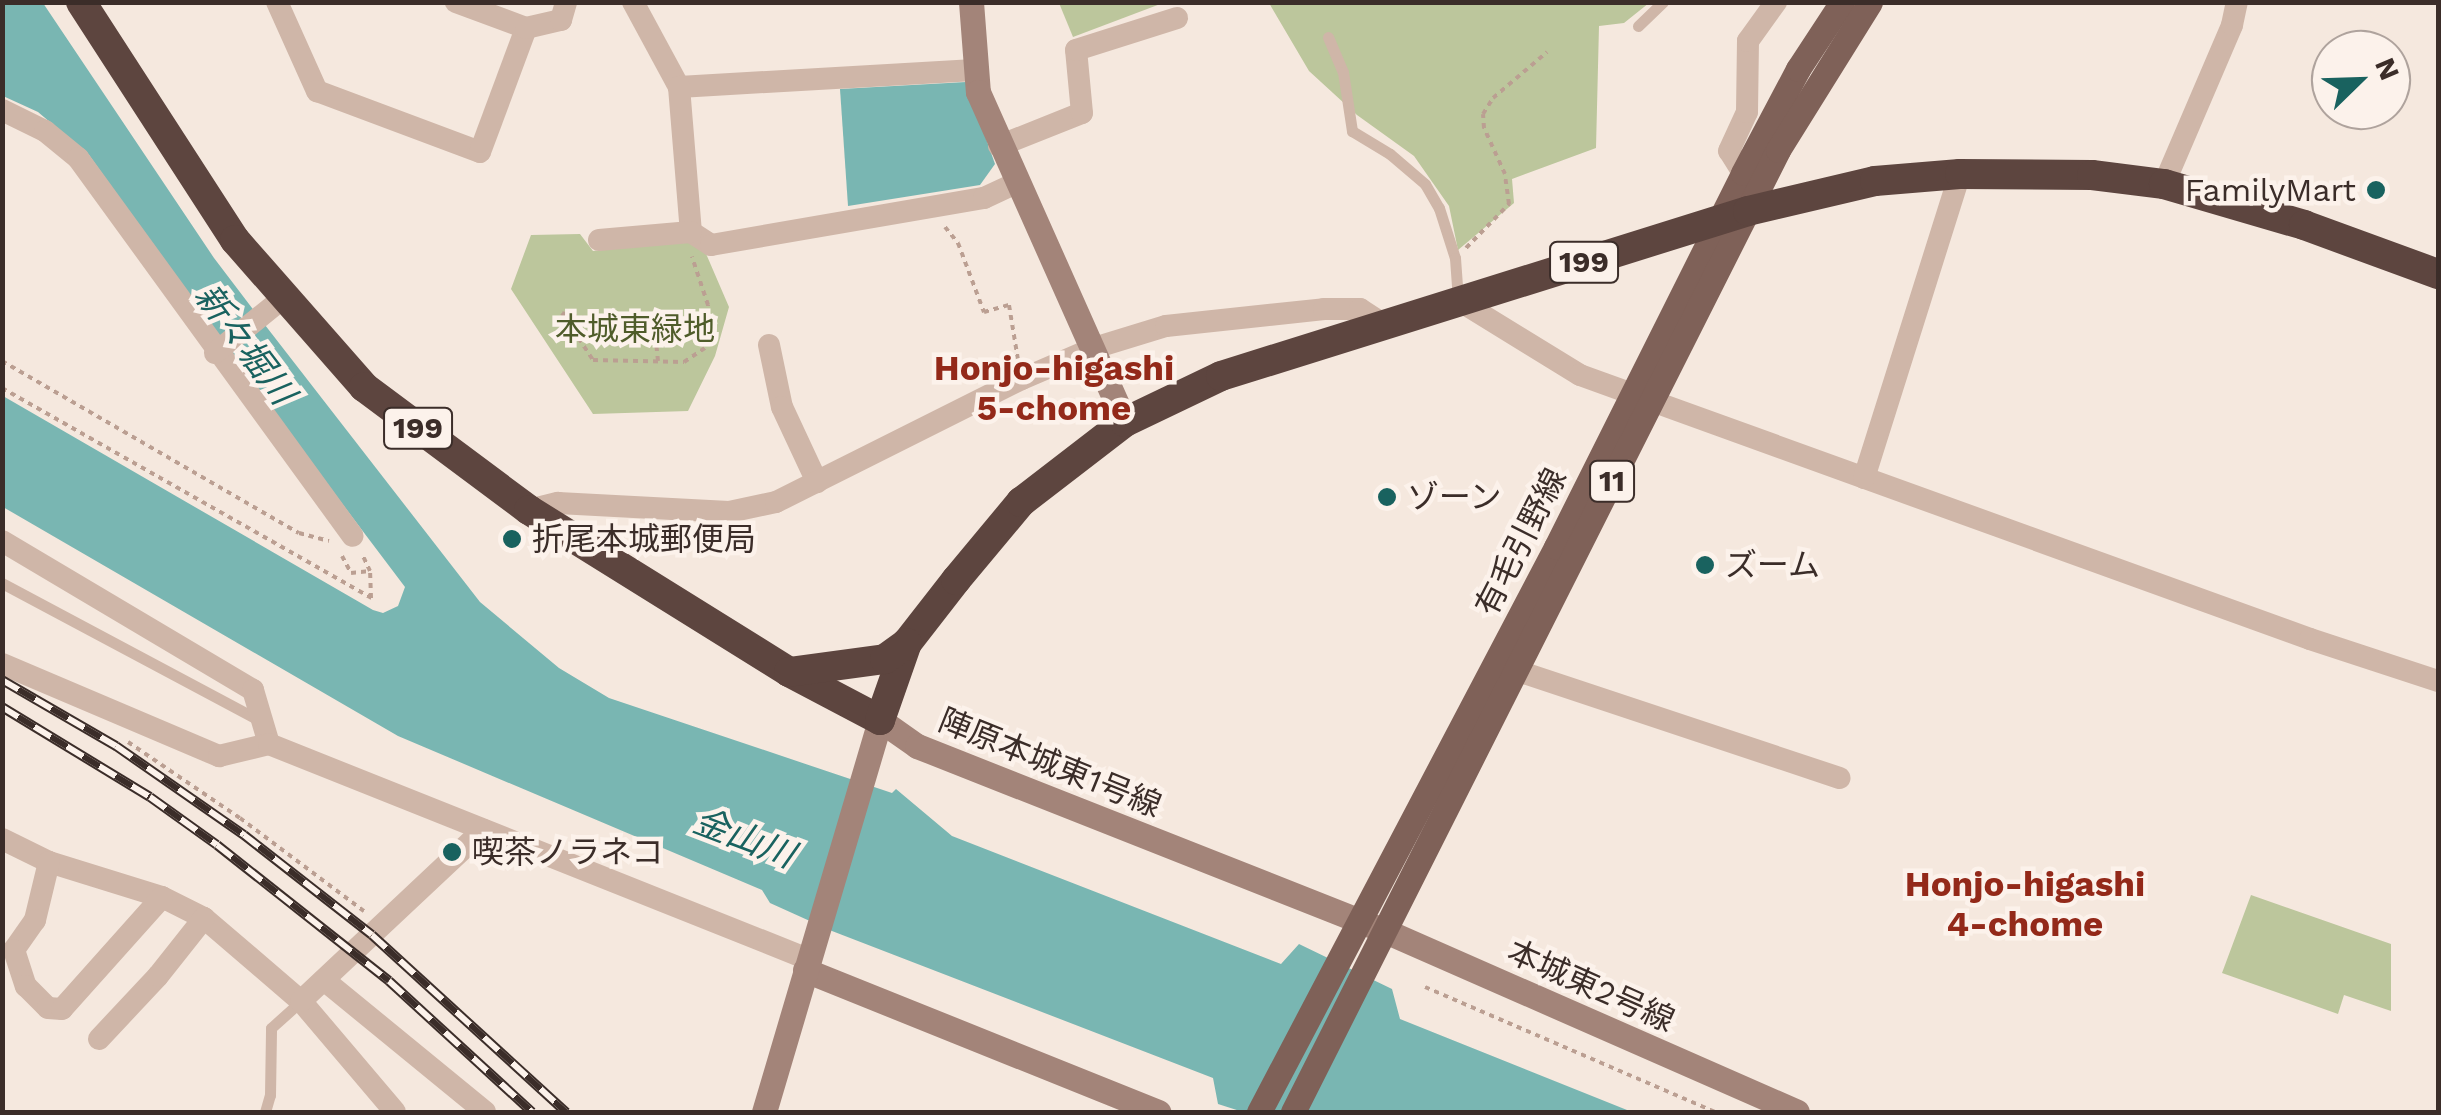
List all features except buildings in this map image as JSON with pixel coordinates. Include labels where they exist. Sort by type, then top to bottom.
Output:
[{"type":"highway","name":"199","points":[[80,2],[235,240],[273,307],[364,387],[530,510],[789,672],[880,720],[907,643]]},
{"type":"highway","name":"199","points":[[789,672],[885,659],[907,643],[1021,502],[1125,422],[1221,376],[1748,211],[1876,181],[1960,174],[2092,175],[2164,184],[2304,225],[2438,274]]},
{"type":"main road","name":"有毛引野線","points":[[1258,1112],[1487,680],[1742,174],[1798,69],[1842,2]]},
{"type":"main road","name":"有毛引野線","points":[[1293,1112],[1656,400],[1778,150],[1870,2]]},
{"type":"street","points":[[276,2],[317,91],[480,152],[526,28]]},
{"type":"street","points":[[456,2],[526,28],[560,20],[566,2]]},
{"type":"street","points":[[633,2],[679,87],[695,235]]},
{"type":"street","points":[[970,2],[978,92],[1125,422]]},
{"type":"street","points":[[1742,174],[1729,151],[1748,112],[1748,41],[1776,2]]},
{"type":"street","points":[[2164,184],[2232,25],[2237,2]]},
{"type":"street","points":[[1000,146],[1082,113],[1076,50],[1177,18]]},
{"type":"street","points":[[679,87],[975,70]]},
{"type":"street","points":[[5,114],[46,131],[78,158],[216,353],[353,536]]},
{"type":"street","points":[[1864,478],[1960,174]]},
{"type":"street","points":[[599,240],[695,235],[711,245],[984,198],[1016,183]]},
{"type":"street","points":[[1458,300],[1580,375],[2438,681]]},
{"type":"street","points":[[216,353],[273,307]]},
{"type":"street","points":[[530,510],[558,502],[729,512],[776,502],[1094,348],[1166,326],[1324,309],[1360,309],[1384,324]]},
{"type":"street","points":[[769,345],[782,407],[816,482]]},
{"type":"street","points":[[2,541],[253,690],[268,734],[483,830],[808,955],[1158,1112]]},
{"type":"street","points":[[2,664],[219,756],[268,734]]},
{"type":"street","points":[[1515,670],[1839,778]]},
{"type":"street","points":[[764,1112],[880,720]]},
{"type":"street","name":"陣原本城東1号線","points":[[880,720],[917,746],[1358,919]]},
{"type":"street","points":[[301,1001],[483,830]]},
{"type":"street","points":[[2,840],[48,862],[162,898],[204,918],[301,1001],[395,1112]]},
{"type":"street","points":[[48,862],[35,920],[14,950],[26,986],[48,1008],[62,1009],[162,898]]},
{"type":"street","points":[[99,1038],[158,976],[204,918]]},
{"type":"street","name":"本城東2号線","points":[[1358,919],[1797,1112]]},
{"type":"street","points":[[324,980],[484,1112]]},
{"type":"lane","points":[[1638,26],[1663,2]]},
{"type":"lane","points":[[1328,37],[1343,72],[1352,132],[1390,154],[1425,184],[1455,258],[1458,300]]},
{"type":"lane","points":[[2,583],[268,734]]},
{"type":"lane","points":[[265,1112],[270,1095],[270,1028],[301,1001]]},
{"type":"path","points":[[1455,258],[1510,204],[1505,174],[1484,128],[1483,114],[1493,98],[1547,52]]},
{"type":"path","points":[[929,208],[958,243],[984,312],[1010,305],[1020,368]]},
{"type":"path","points":[[658,361],[656,333],[562,313],[593,360],[684,362],[708,346],[708,305],[689,250],[695,235]]},
{"type":"path","points":[[2,360],[299,533],[335,542],[351,573],[370,571]]},
{"type":"path","points":[[2,388],[371,598],[370,571],[353,536]]},
{"type":"path","points":[[126,741],[240,818],[323,884],[384,925]]},
{"type":"path","points":[[1425,987],[1715,1112]]},
{"type":"green space","points":[[1059,3],[1163,3],[1073,37]]},
{"type":"green space","points":[[1269,3],[1649,3],[1624,23],[1599,26],[1596,148],[1512,179],[1514,203],[1458,250],[1449,206],[1414,156],[1357,115],[1309,71]]},
{"type":"green space","name":"本城東緑地","points":[[580,234],[593,251],[691,241],[704,249],[729,307],[715,356],[688,411],[593,414],[511,289],[531,235]]},
{"type":"green space","points":[[2251,895],[2391,944],[2391,1011],[2344,995],[2338,1014],[2222,973]]},
{"type":"water","points":[[3,3],[43,3],[214,258],[265,325],[480,602],[559,668],[609,698],[892,793],[896,789],[952,836],[1281,964],[1299,944],[1392,989],[1400,1019],[1632,1112],[1243,1112],[1218,1104],[1213,1078],[832,931],[770,903],[762,890],[398,736],[3,507],[3,396],[373,610],[383,613],[398,606],[405,587],[232,358],[89,155],[38,112],[3,96]]},
{"type":"water","points":[[966,82],[995,164],[980,185],[848,206],[840,89]]},
{"type":"railway","points":[[2,680],[116,746],[244,835],[372,935],[566,1112]]},
{"type":"railway","points":[[2,707],[150,797],[217,845],[389,981],[532,1112]]},
{"type":"place","name":"FamilyMart","points":[[2376,190]]},
{"type":"place","name":"ゾーン","points":[[1387,497]]},
{"type":"place","name":"折尾本城郵便局","points":[[512,539]]},
{"type":"place","name":"ズーム","points":[[1705,565]]},
{"type":"place","name":"喫茶ノラネコ","points":[[452,852]]},
{"type":"district","name":"Honjo-higashi 5-chome","points":[[1054,388]]},
{"type":"district","name":"Honjo-higashi 4-chome","points":[[2025,904]]},
{"type":"water label","name":"新々堀川","points":[[245,344]]},
{"type":"water label","name":"金山川","points":[[744,838]]}]
